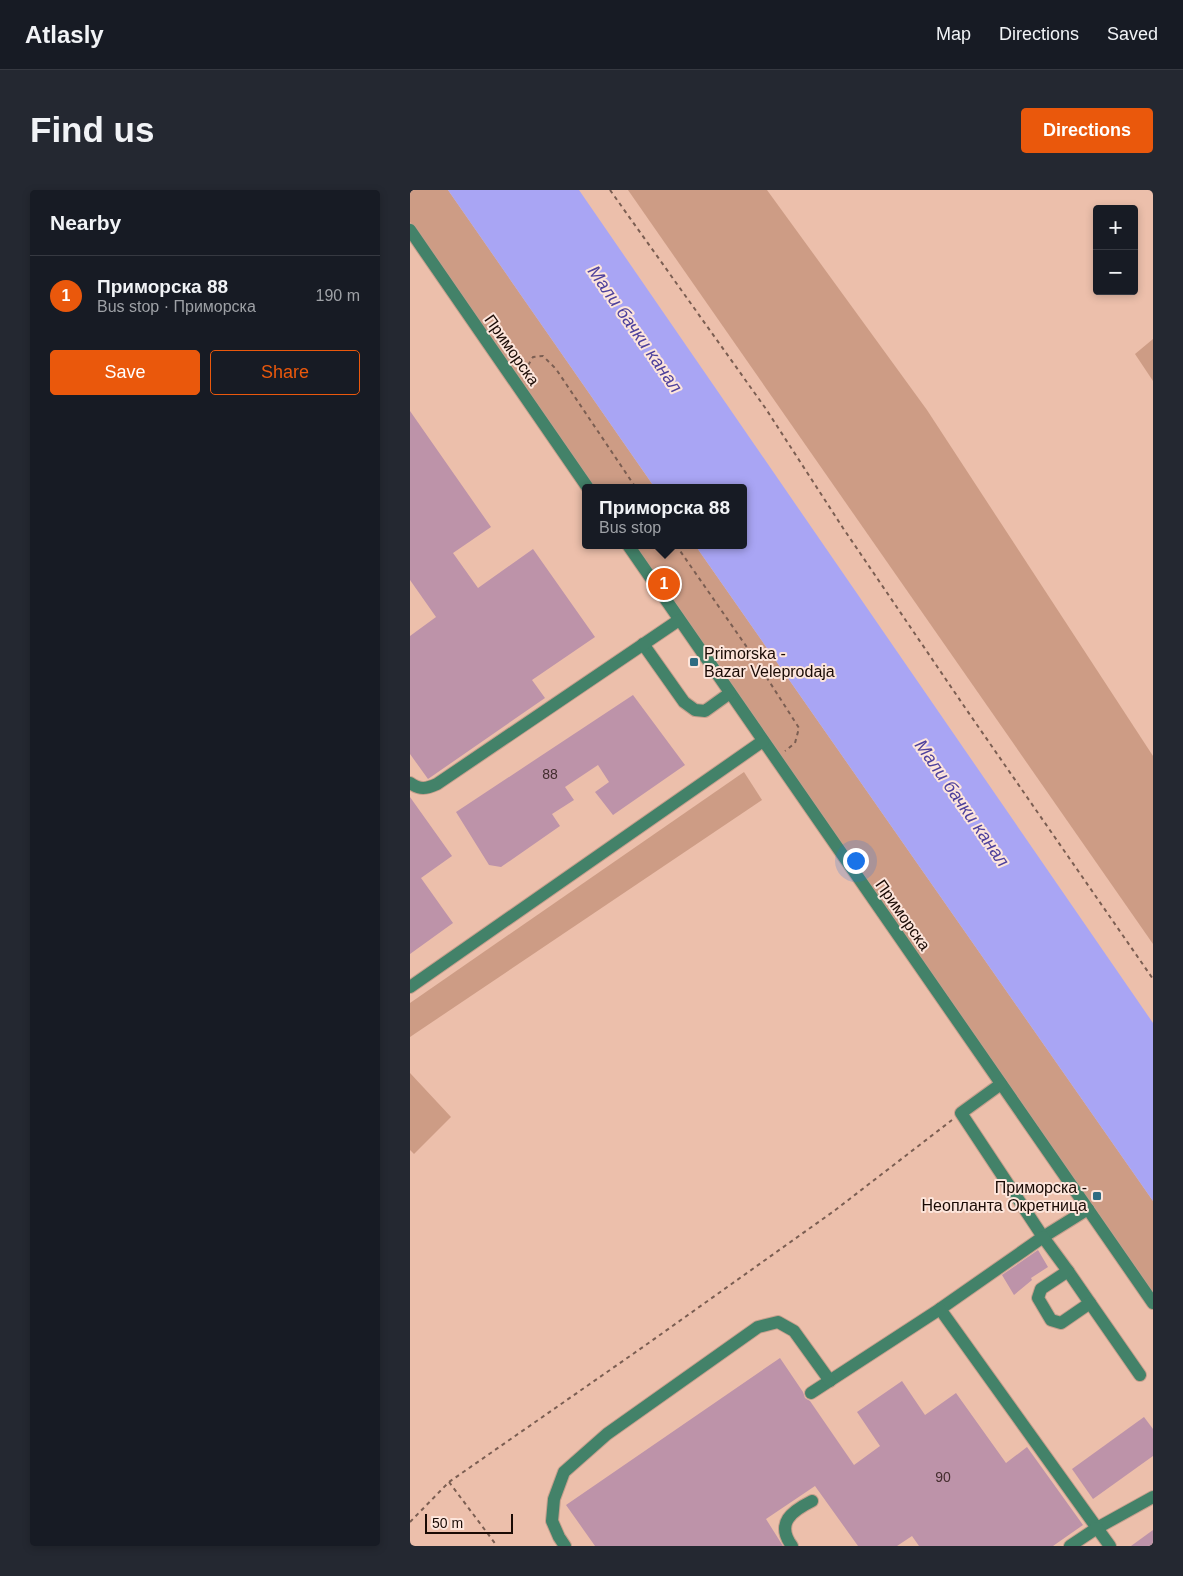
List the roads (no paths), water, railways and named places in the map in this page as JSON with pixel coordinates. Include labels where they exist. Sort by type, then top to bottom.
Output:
[{"type":"street","name":"Приморска","points":[[410,230],[585,484]]},
{"type":"street","name":"Приморска","points":[[631,549],[1153,1303]]},
{"type":"street","points":[[410,783],[417,788],[426,789],[437,784],[679,620]]},
{"type":"street","points":[[644,644],[684,702],[694,710],[705,711],[730,693]]},
{"type":"street","points":[[410,987],[763,741]]},
{"type":"street","points":[[1001,1084],[961,1113],[1043,1237],[1140,1375]]},
{"type":"street","points":[[811,1393],[940,1309],[1043,1237],[1088,1209]]},
{"type":"street","points":[[1068,1271],[1041,1290],[1038,1298],[1051,1320],[1061,1323],[1090,1303]]},
{"type":"street","points":[[940,1309],[1110,1546]]},
{"type":"street","points":[[565,1546],[552,1521],[554,1499],[564,1472],[607,1434],[758,1327],[778,1322],[794,1331],[830,1381]]},
{"type":"street","points":[[1070,1546],[1097,1528],[1153,1497]]},
{"type":"street","points":[[792,1546],[785,1538],[784,1525],[791,1514],[812,1501]]},
{"type":"water","name":"Мали бачки канал","points":[[448,190],[579,190],[1153,1023],[1153,1201],[698,549],[747,549],[747,484],[652,484]]},
{"type":"place","name":"Приморска 88","points":[[664,584]]},
{"type":"place","name":"Primorska - Bazar Veleprodaja","points":[[694,662]]},
{"type":"place","name":"Приморска - Неопланта Окретница","points":[[1097,1196]]}]
